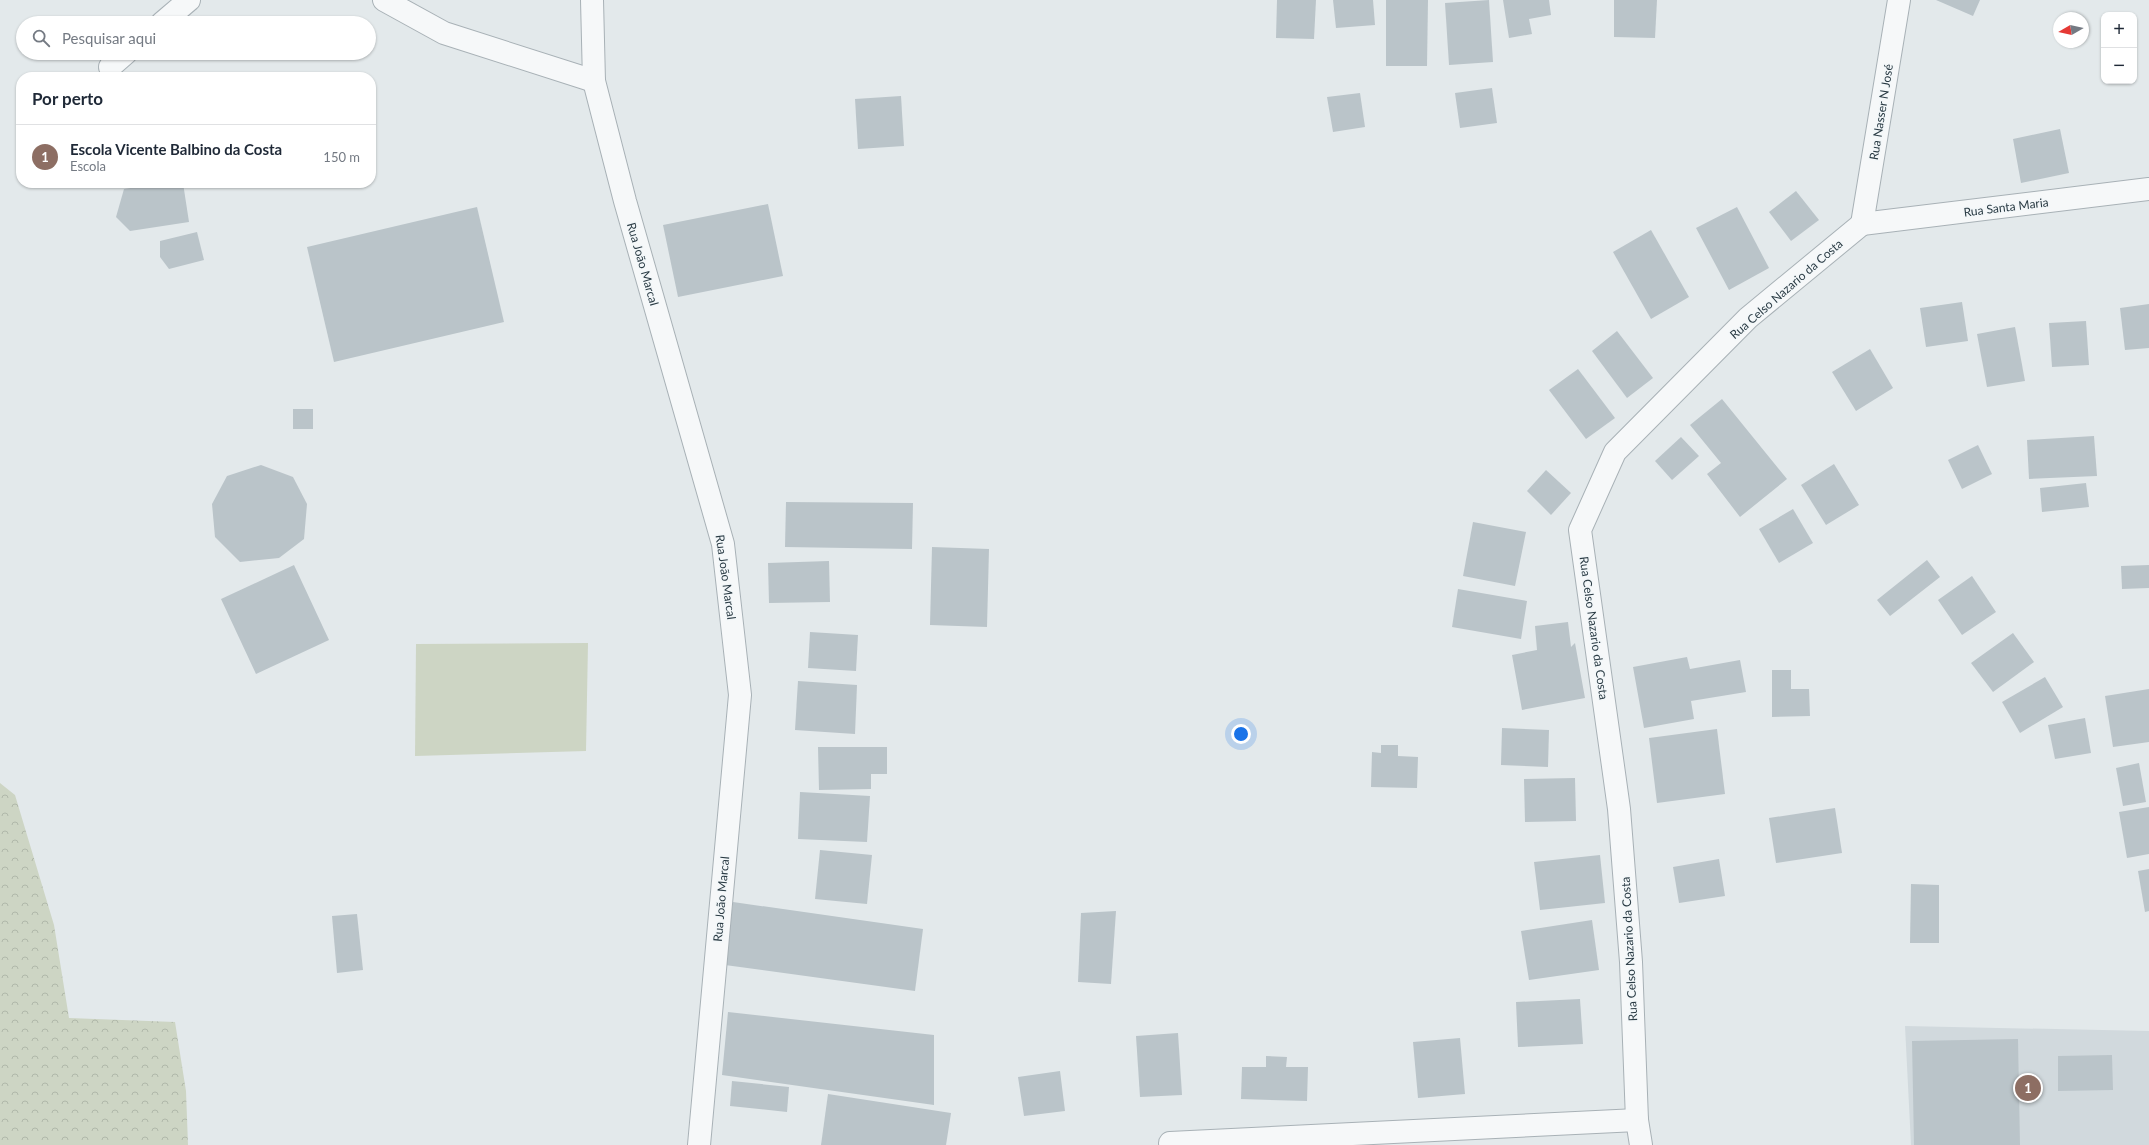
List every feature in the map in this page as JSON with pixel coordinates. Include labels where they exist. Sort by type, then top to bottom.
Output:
[{"type":"street","points":[[170,16],[189,0]]},
{"type":"street","points":[[384,0],[444,33],[594,81]]},
{"type":"street","name":"Rua João Marcal","points":[[592,0],[594,81],[625,202],[723,544],[740,696],[699,1145]]},
{"type":"street","name":"Rua Nasser N José","points":[[1862,224],[1899,0]]},
{"type":"street","name":"Rua Santa Maria","points":[[1862,224],[2149,189]]},
{"type":"street","name":"Rua Celso Nazario da Costa","points":[[1641,1145],[1637,1120],[1631,962],[1619,809],[1580,530],[1615,452],[1748,318],[1862,224]]},
{"type":"street","points":[[1170,1143],[1637,1120]]},
{"type":"shaded area","points":[[1905,1026],[2149,1031],[2149,1145],[1911,1145]]},
{"type":"green space","points":[[588,643],[586,751],[415,756],[416,644]]},
{"type":"green space","points":[[0,783],[15,795],[54,925],[69,1018],[175,1022],[186,1091],[188,1145],[0,1145]]},
{"type":"building","points":[[1277,0],[1316,0],[1314,39],[1276,38]]},
{"type":"building","points":[[1333,0],[1373,0],[1375,25],[1336,28]]},
{"type":"building","points":[[1386,0],[1428,0],[1427,66],[1386,66]]},
{"type":"building","points":[[1489,0],[1493,62],[1449,65],[1445,3]]},
{"type":"building","points":[[1503,0],[1549,0],[1551,15],[1529,19],[1532,34],[1509,38]]},
{"type":"building","points":[[1614,0],[1657,0],[1655,38],[1614,37]]},
{"type":"building","points":[[1936,0],[1980,0],[1973,16]]},
{"type":"building","points":[[1492,88],[1497,123],[1460,128],[1455,93]]},
{"type":"building","points":[[1360,93],[1365,127],[1333,132],[1327,97]]},
{"type":"building","points":[[901,96],[904,146],[858,149],[855,99]]},
{"type":"building","points":[[2060,129],[2069,173],[2021,183],[2013,139]]},
{"type":"building","points":[[184,188],[189,222],[130,231],[116,217],[124,189]]},
{"type":"building","points":[[1796,191],[1819,220],[1791,241],[1769,212]]},
{"type":"building","points":[[768,204],[783,276],[678,297],[663,225]]},
{"type":"building","points":[[477,207],[504,322],[334,362],[307,247]]},
{"type":"building","points":[[1737,207],[1769,268],[1729,290],[1696,228]]},
{"type":"building","points":[[1651,230],[1689,297],[1651,319],[1613,252]]},
{"type":"building","points":[[197,232],[204,260],[169,269],[160,257],[160,241]]},
{"type":"building","points":[[1962,302],[1968,341],[1926,347],[1920,308]]},
{"type":"building","points":[[2149,304],[2149,348],[2125,350],[2120,308]]},
{"type":"building","points":[[2086,321],[2089,365],[2052,367],[2049,323]]},
{"type":"building","points":[[2015,327],[2025,381],[1987,387],[1977,334]]},
{"type":"building","points":[[1617,331],[1653,378],[1627,398],[1592,351]]},
{"type":"building","points":[[1870,349],[1893,388],[1856,411],[1832,372]]},
{"type":"building","points":[[1578,369],[1615,418],[1586,439],[1549,390]]},
{"type":"building","points":[[1722,399],[1787,479],[1740,517],[1707,474],[1721,463],[1690,425]]},
{"type":"building","points":[[293,409],[313,409],[313,429],[293,429]]},
{"type":"building","points":[[2094,436],[2097,476],[2029,479],[2027,440]]},
{"type":"building","points":[[1681,437],[1699,456],[1672,480],[1655,461]]},
{"type":"building","points":[[1978,445],[1992,474],[1962,489],[1948,460]]},
{"type":"building","points":[[1834,464],[1859,505],[1826,525],[1801,485]]},
{"type":"building","points":[[261,465],[293,477],[307,504],[304,539],[279,558],[240,562],[215,537],[212,504],[227,476]]},
{"type":"building","points":[[1546,470],[1571,493],[1551,515],[1527,491]]},
{"type":"building","points":[[2086,483],[2089,507],[2042,512],[2040,488]]},
{"type":"building","points":[[786,502],[913,503],[912,549],[785,547]]},
{"type":"building","points":[[1793,509],[1813,543],[1779,563],[1759,529]]},
{"type":"building","points":[[1473,522],[1526,532],[1515,586],[1463,576]]},
{"type":"building","points":[[932,547],[989,549],[987,627],[930,625]]},
{"type":"building","points":[[1927,560],[1940,577],[1890,616],[1877,600]]},
{"type":"building","points":[[829,561],[830,602],[769,603],[768,563]]},
{"type":"building","points":[[294,565],[329,640],[256,674],[221,599]]},
{"type":"building","points":[[2149,565],[2149,588],[2122,589],[2121,566]]},
{"type":"building","points":[[1972,576],[1996,612],[1962,635],[1938,600]]},
{"type":"building","points":[[1458,589],[1527,601],[1521,639],[1452,627]]},
{"type":"building","points":[[1568,622],[1571,647],[1575,643],[1585,698],[1522,710],[1512,655],[1537,650],[1535,626]]},
{"type":"building","points":[[810,632],[858,635],[856,671],[808,668]]},
{"type":"building","points":[[2013,633],[2034,662],[1993,692],[1971,663]]},
{"type":"building","points":[[1687,657],[1690,669],[1740,660],[1746,692],[1691,701],[1694,719],[1644,728],[1633,667]]},
{"type":"building","points":[[1772,670],[1791,670],[1791,689],[1809,689],[1810,716],[1772,717]]},
{"type":"building","points":[[2045,677],[2063,707],[2020,733],[2002,702]]},
{"type":"building","points":[[798,681],[857,685],[855,734],[795,730]]},
{"type":"building","points":[[2149,689],[2149,742],[2113,747],[2105,696]]},
{"type":"building","points":[[2085,718],[2091,753],[2055,759],[2048,725]]},
{"type":"building","points":[[1502,728],[1549,730],[1548,767],[1501,765]]},
{"type":"building","points":[[1717,729],[1725,794],[1657,803],[1649,738]]},
{"type":"building","points":[[1381,745],[1398,745],[1398,756],[1418,757],[1417,788],[1371,787],[1372,752],[1381,753]]},
{"type":"building","points":[[818,747],[887,747],[887,774],[871,774],[871,789],[819,790]]},
{"type":"building","points":[[2139,763],[2146,802],[2123,806],[2116,768]]},
{"type":"building","points":[[1575,778],[1576,821],[1525,822],[1524,779]]},
{"type":"building","points":[[800,792],[870,796],[867,842],[798,839]]},
{"type":"building","points":[[2149,807],[2149,854],[2127,858],[2119,812]]},
{"type":"building","points":[[1835,808],[1842,853],[1776,863],[1769,818]]},
{"type":"building","points":[[820,850],[872,855],[867,904],[815,899]]},
{"type":"building","points":[[1600,855],[1605,903],[1540,910],[1534,862]]},
{"type":"building","points":[[1719,859],[1725,896],[1679,903],[1673,867]]},
{"type":"building","points":[[2149,869],[2149,911],[2145,912],[2138,871]]},
{"type":"building","points":[[1911,884],[1939,885],[1939,943],[1910,943]]},
{"type":"building","points":[[733,902],[923,929],[915,991],[725,965]]},
{"type":"building","points":[[1116,911],[1111,984],[1078,982],[1081,913]]},
{"type":"building","points":[[357,914],[363,970],[337,973],[332,916]]},
{"type":"building","points":[[1592,920],[1599,970],[1529,980],[1521,931]]},
{"type":"building","points":[[1580,999],[1583,1044],[1518,1047],[1516,1002]]},
{"type":"building","points":[[728,1012],[934,1035],[934,1105],[722,1075]]},
{"type":"building","points":[[1178,1033],[1182,1095],[1140,1097],[1136,1036]]},
{"type":"building","points":[[1460,1038],[1465,1094],[1418,1098],[1413,1042]]},
{"type":"building","points":[[2018,1039],[2020,1145],[1914,1145],[1912,1041]]},
{"type":"building","points":[[2112,1055],[2113,1090],[2058,1091],[2058,1056]]},
{"type":"building","points":[[1266,1056],[1287,1057],[1286,1067],[1308,1067],[1307,1101],[1241,1099],[1242,1067],[1266,1067]]},
{"type":"building","points":[[1060,1071],[1065,1111],[1024,1116],[1018,1077]]},
{"type":"building","points":[[732,1081],[789,1087],[787,1112],[730,1106]]},
{"type":"building","points":[[828,1094],[951,1113],[946,1145],[821,1145]]},
{"type":"place","name":"Escola Vicente Balbino da Costa","points":[[2028,1088]]}]
